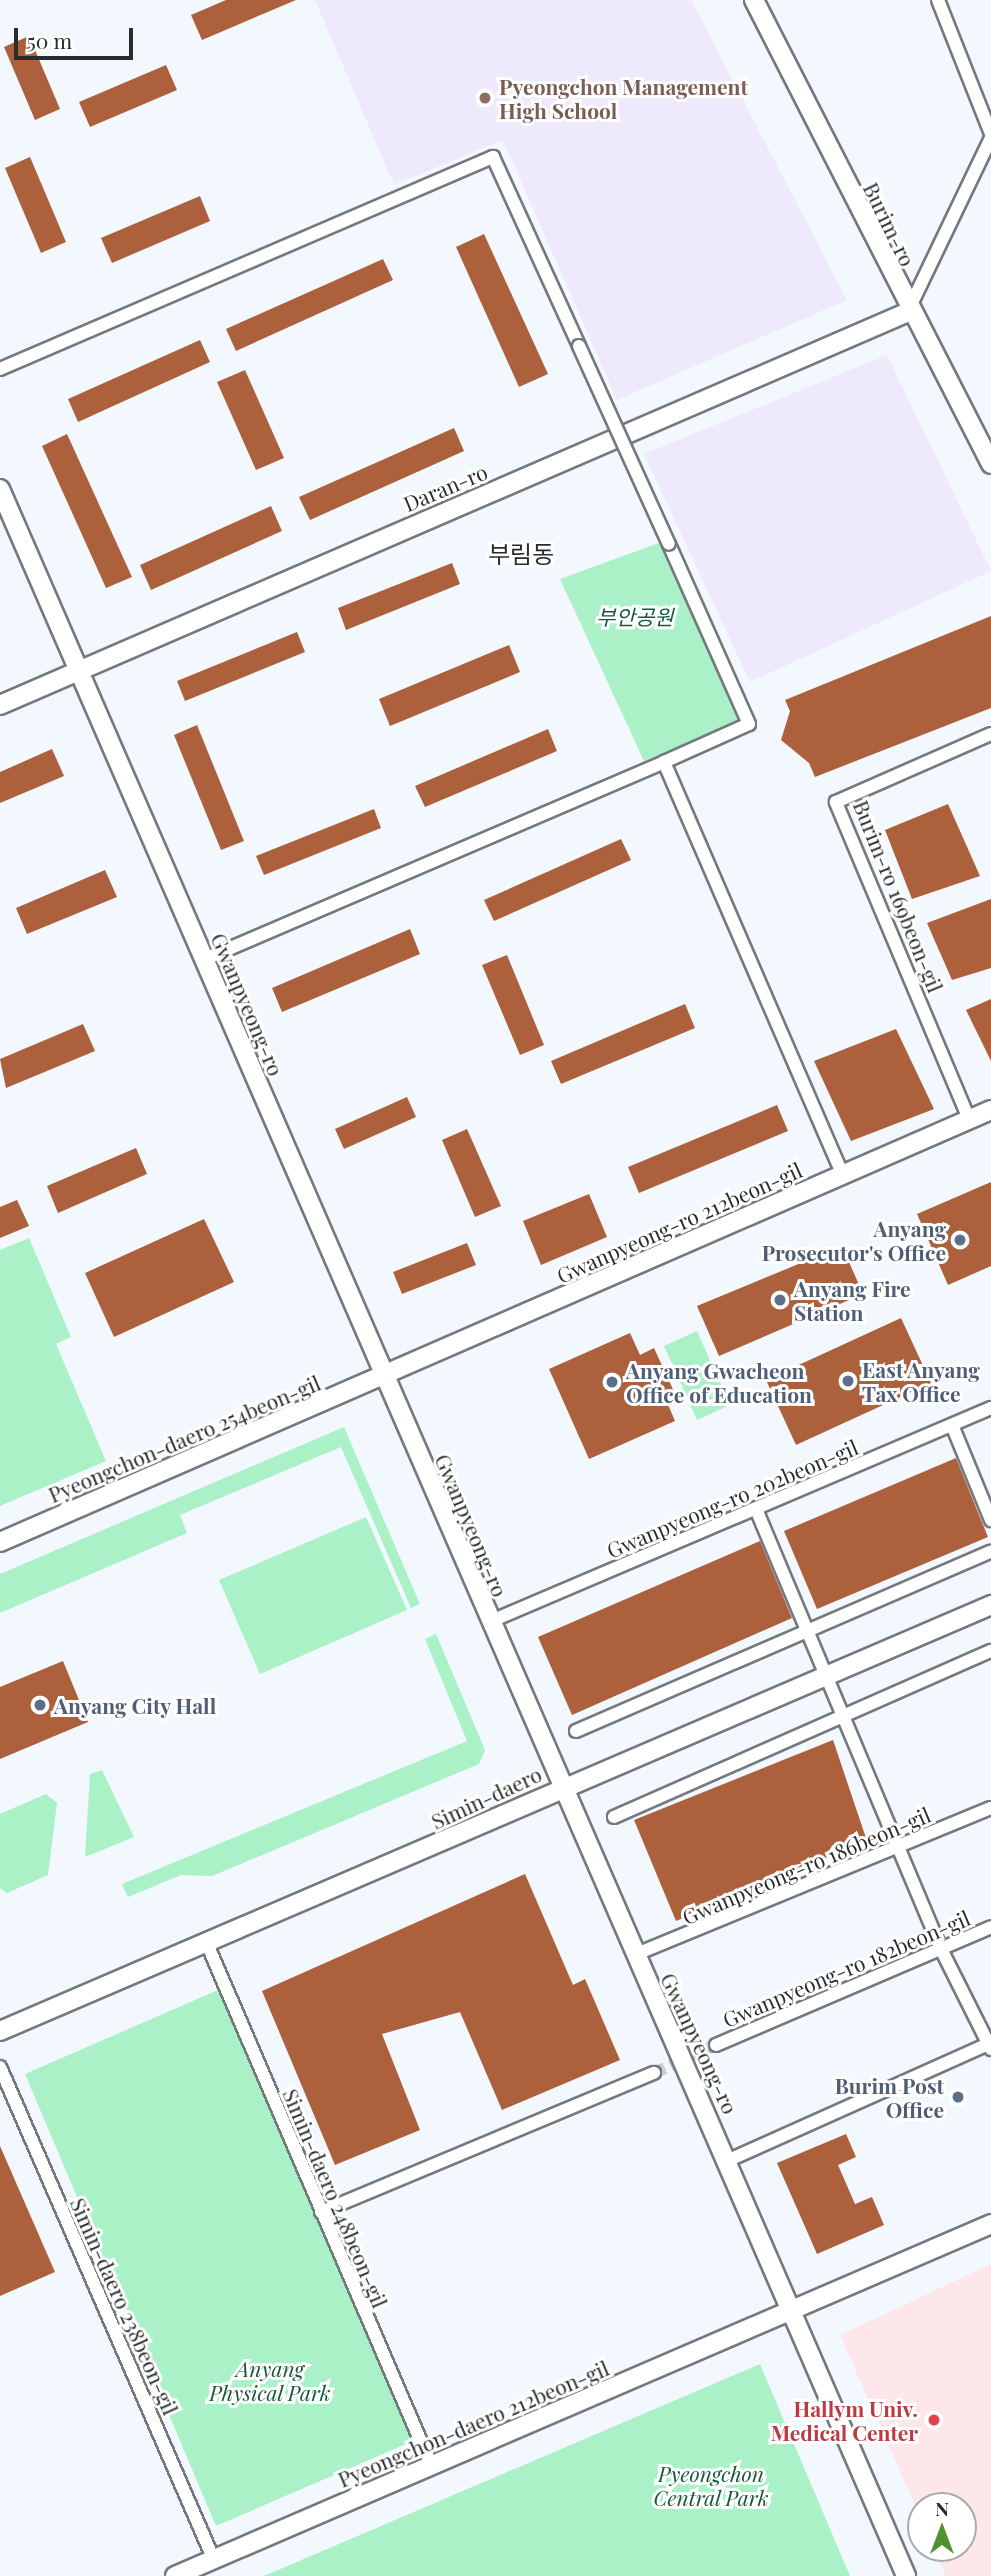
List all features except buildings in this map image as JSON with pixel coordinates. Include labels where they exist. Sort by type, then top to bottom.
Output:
[{"type":"street","name":"Burim-ro","points":[[754,0],[908,312],[991,464]]},
{"type":"street","points":[[908,312],[991,136],[938,0]]},
{"type":"street","points":[[0,369],[493,157],[749,724],[205,959]]},
{"type":"street","name":"Daran-ro","points":[[0,705],[908,312]]},
{"type":"street","name":"Gwanpyeong-ro","points":[[0,489],[634,1955],[729,2160],[790,2312],[906,2576]]},
{"type":"street","name":"Burim-ro 169beon-gil","points":[[969,1119],[836,802],[991,734]]},
{"type":"street","points":[[664,762],[843,1175]]},
{"type":"street","name":"Gwanpyeong-ro 212beon-gil","points":[[385,1376],[991,1110]]},
{"type":"street","name":"Pyeongchon-daero 254beon-gil","points":[[0,1542],[385,1376]]},
{"type":"street","name":"Gwanpyeong-ro 202beon-gil","points":[[489,1622],[991,1408]]},
{"type":"street","points":[[952,1425],[991,1520]]},
{"type":"street","points":[[729,2160],[990,2045],[941,1948],[755,1509]]},
{"type":"street","points":[[576,1731],[991,1551]]},
{"type":"street","name":"Simin-daero","points":[[0,2031],[208,1946],[563,1786],[991,1605]]},
{"type":"street","points":[[614,1817],[991,1651]]},
{"type":"street","name":"Gwanpyeong-ro 186beon-gil","points":[[634,1955],[991,1808]]},
{"type":"street","name":"Gwanpyeong-ro 182beon-gil","points":[[716,2045],[991,1927]]},
{"type":"street","name":"Simin-daero 248beon-gil","points":[[208,1946],[431,2465]]},
{"type":"street","name":"Simin-daero 238beon-gil","points":[[0,2067],[214,2560]]},
{"type":"street","points":[[321,2212],[654,2073]]},
{"type":"street","name":"Pyeongchon-daero 212beon-gil","points":[[175,2576],[991,2224]]},
{"type":"shaded area","points":[[315,0],[691,0],[847,300],[617,400],[503,140],[394,185]]},
{"type":"shaded area","points":[[887,355],[991,571],[750,682],[644,454]]},
{"type":"shaded area","name":"Hallym Univ. Medical Center","points":[[991,2264],[991,2576],[946,2576],[940,2562],[977,2562],[977,2492],[909,2492],[840,2335]]},
{"type":"green space","name":"부안공원","points":[[659,543],[740,722],[644,761],[560,579]]},
{"type":"green space","points":[[29,1238],[71,1337],[56,1344],[106,1461],[0,1506],[0,1250]]},
{"type":"green space","points":[[697,1331],[730,1405],[697,1420],[664,1346]]},
{"type":"green space","points":[[344,1427],[420,1604],[411,1608],[341,1447],[180,1515],[187,1533],[0,1613],[0,1574]]},
{"type":"green space","points":[[366,1517],[407,1610],[260,1674],[219,1580]]},
{"type":"green space","points":[[436,1634],[485,1750],[479,1764],[212,1876],[181,1875],[128,1897],[122,1884],[467,1741],[425,1639]]},
{"type":"green space","points":[[102,1770],[134,1837],[85,1857],[90,1774]]},
{"type":"green space","points":[[46,1794],[57,1803],[48,1875],[7,1893],[0,1888],[0,1814]]},
{"type":"green space","name":"Anyang Physical Park","points":[[218,1990],[413,2441],[216,2526],[25,2074]]},
{"type":"green space","name":"Pyeongchon Central Park","points":[[760,2364],[850,2576],[264,2576]]},
{"type":"tunnel","points":[[654,2073],[716,2045]]},
{"type":"place","name":"Pyeongchon Management High School","points":[[485,98]]},
{"type":"place","name":"Anyang Prosecutor's Office","points":[[960,1240]]},
{"type":"place","name":"Anyang Fire Station","points":[[780,1300]]},
{"type":"place","name":"East Anyang Tax Office","points":[[848,1381]]},
{"type":"place","name":"Anyang Gwacheon Office of Education","points":[[612,1382]]},
{"type":"place","name":"Anyang City Hall","points":[[40,1705]]},
{"type":"place","name":"Burim Post Office","points":[[958,2097]]},
{"type":"place","name":"Hallym Univ. Medical Center","points":[[934,2420]]},
{"type":"district","name":"부림동","points":[[521,554]]}]
